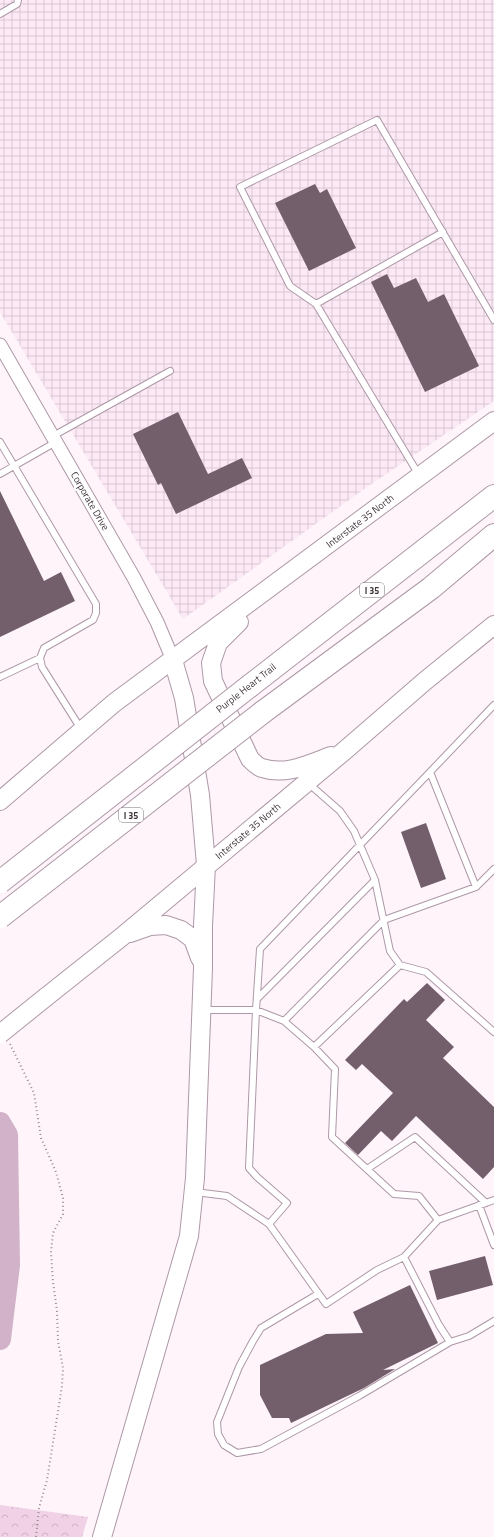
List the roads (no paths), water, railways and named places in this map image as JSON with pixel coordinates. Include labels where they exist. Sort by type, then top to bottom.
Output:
[{"type":"highway","name":"Purple Heart Trail","points":[[0,882],[494,496]]},
{"type":"highway","name":"I 35","points":[[0,918],[263,712],[431,588],[494,535]]},
{"type":"highway","points":[[431,588],[494,550]]},
{"type":"main road","name":"Interstate 35 North","points":[[0,801],[114,703],[494,421]]},
{"type":"main road","points":[[276,584],[218,643],[211,663],[213,681],[250,759],[261,768],[280,771],[296,768],[343,752]]},
{"type":"main road","name":"Interstate 35 North","points":[[4,1037],[46,997],[124,935],[343,752],[425,681],[494,625]]},
{"type":"main road","points":[[102,1537],[188,1236],[193,1191],[206,865],[200,795],[184,698],[173,660]]},
{"type":"main road","points":[[124,935],[150,926],[166,925],[181,930],[193,939],[203,968]]},
{"type":"street","name":"Corporate Drive","points":[[0,345],[134,578],[157,622],[173,660]]},
{"type":"lane","points":[[0,14],[17,4],[18,0]]},
{"type":"lane","points":[[420,476],[316,304],[290,286],[240,187],[377,120],[494,320]]},
{"type":"lane","points":[[316,304],[443,232]]},
{"type":"lane","points":[[0,474],[54,439],[170,371]]},
{"type":"lane","points":[[0,442],[96,604],[96,613],[93,620],[44,648],[40,658],[42,667],[82,731]]},
{"type":"lane","points":[[0,677],[40,658]]},
{"type":"lane","points":[[269,1224],[287,1203],[257,1177],[249,1168],[260,949],[494,705]]},
{"type":"lane","points":[[430,772],[476,887]]},
{"type":"lane","points":[[307,782],[340,812],[354,831],[375,880],[390,951],[400,965],[426,972],[494,1032]]},
{"type":"lane","points":[[284,1021],[384,920],[476,887],[494,869]]},
{"type":"lane","points":[[257,999],[375,880]]},
{"type":"lane","points":[[314,1047],[400,965]]},
{"type":"lane","points":[[201,1010],[256,1010],[284,1021],[314,1047],[335,1069],[332,1137],[394,1194],[419,1196],[438,1220]]},
{"type":"lane","points":[[367,1169],[415,1138],[486,1203]]},
{"type":"lane","points":[[193,1191],[227,1196],[269,1224],[326,1304],[377,1270],[404,1257],[438,1220],[494,1200]]},
{"type":"lane","points":[[479,1205],[494,1245]]},
{"type":"lane","points":[[404,1257],[439,1325],[450,1342]]},
{"type":"lane","points":[[318,1294],[261,1328],[239,1367],[217,1422],[218,1434],[224,1445],[237,1453],[262,1449],[359,1396],[450,1342],[469,1336],[494,1321]]},
{"type":"waterway","points":[[0,1123],[7,1135],[9,1265],[0,1339]]}]
